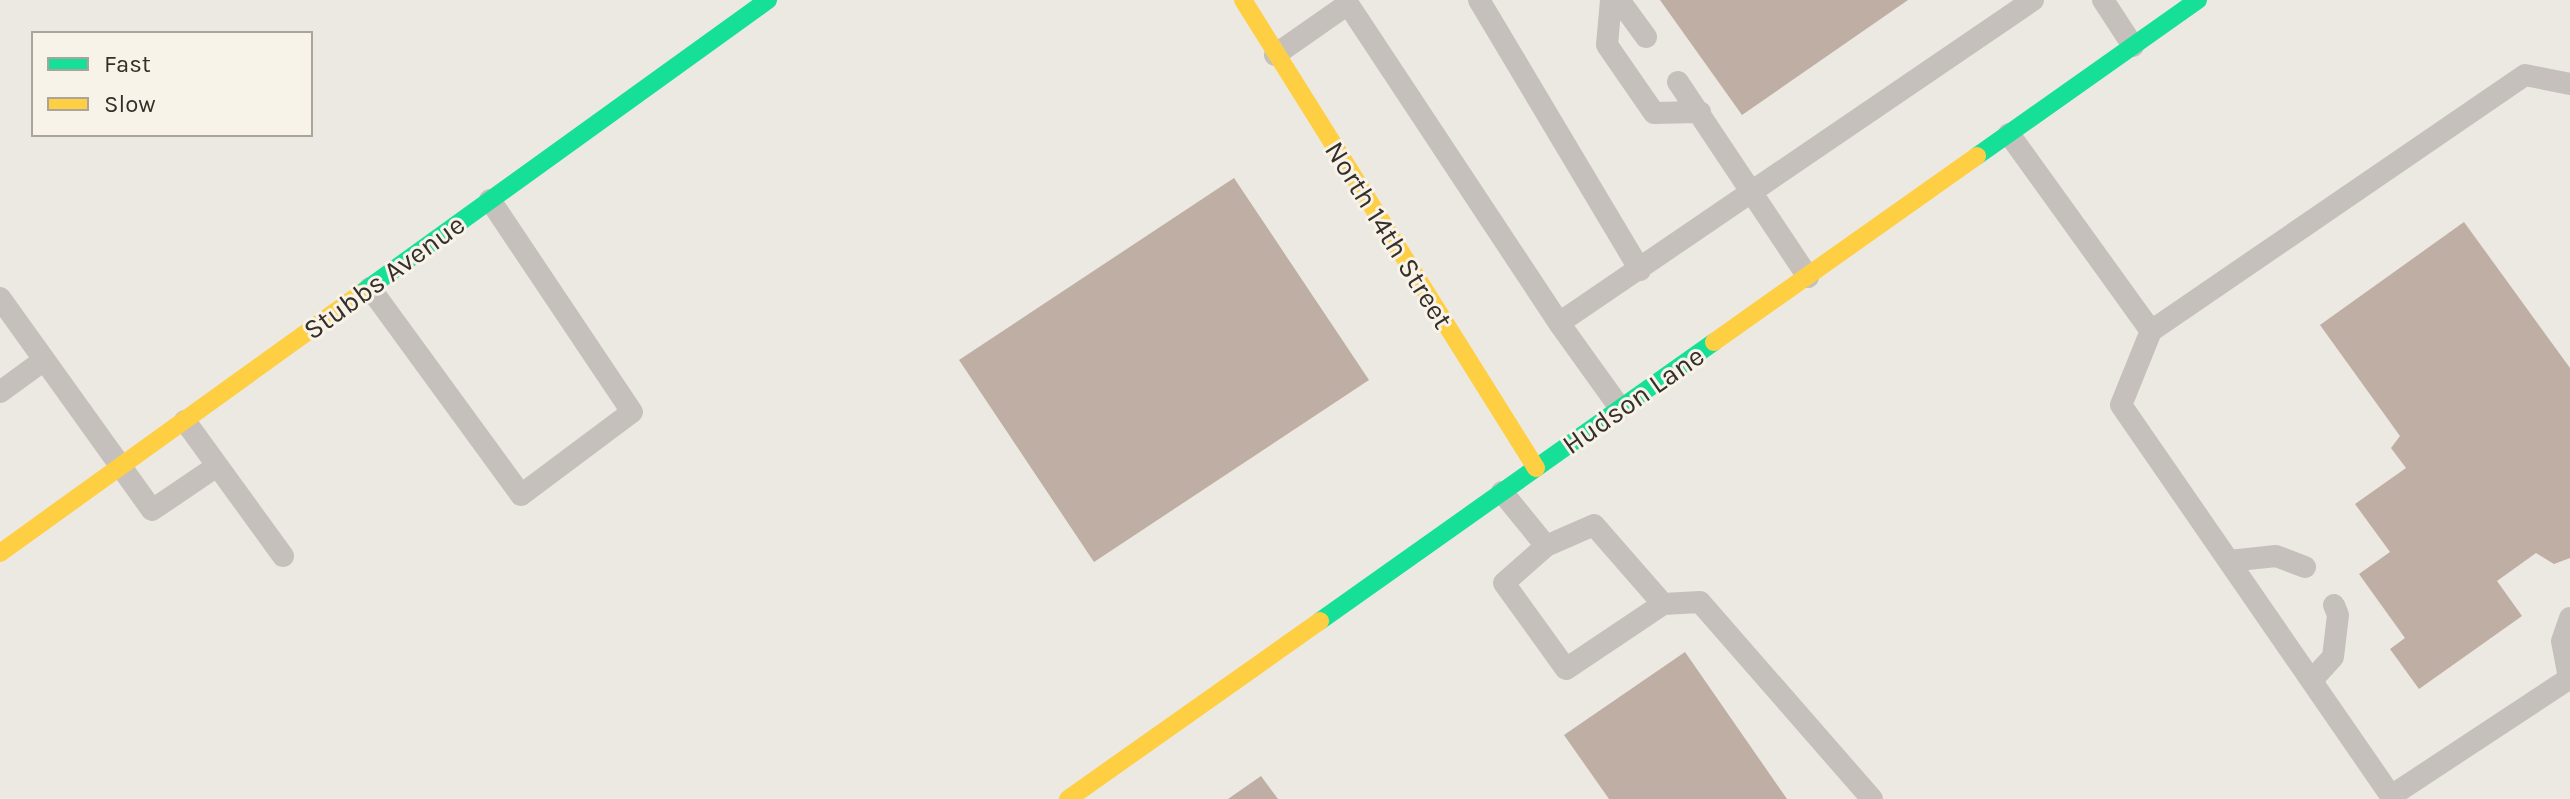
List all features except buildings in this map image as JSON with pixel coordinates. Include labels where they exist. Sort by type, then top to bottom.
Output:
[{"type":"street","name":"Stubbs Avenue","points":[[0,553],[768,0]]},
{"type":"street","name":"North 14th Street","points":[[1243,0],[1536,468]]},
{"type":"street","name":"Hudson Lane","points":[[1068,799],[2198,0]]},
{"type":"lane","points":[[1479,0],[1640,270]]},
{"type":"lane","points":[[1611,0],[1607,45],[1654,113],[1700,112]]},
{"type":"lane","points":[[1619,0],[1646,37]]},
{"type":"lane","points":[[1559,323],[2033,0]]},
{"type":"lane","points":[[2103,0],[2133,46]]},
{"type":"lane","points":[[1275,55],[1350,2],[1559,323],[1620,408]]},
{"type":"lane","points":[[2570,84],[2525,75],[2151,331],[2121,405],[2392,798],[2570,678],[2562,641],[2570,618]]},
{"type":"lane","points":[[1678,82],[1808,277]]},
{"type":"lane","points":[[2009,134],[2151,331]]},
{"type":"lane","points":[[370,288],[521,495],[632,412],[490,200]]},
{"type":"lane","points":[[0,298],[152,510],[217,466]]},
{"type":"lane","points":[[0,392],[44,360]]},
{"type":"lane","points":[[185,421],[283,556]]},
{"type":"lane","points":[[1502,492],[1546,546]]},
{"type":"lane","points":[[1663,604],[1594,525],[1546,546],[1504,583],[1566,669],[1663,604],[1700,602],[1872,799]]},
{"type":"lane","points":[[2229,561],[2276,556],[2305,567]]},
{"type":"lane","points":[[2312,680],[2333,657],[2338,615],[2334,605]]},
{"type":"traffic: fast","points":[[360,294],[768,0]]},
{"type":"traffic: fast","points":[[1977,156],[2198,0]]},
{"type":"traffic: fast","points":[[1320,621],[1714,342]]},
{"type":"traffic: slow","points":[[1243,0],[1536,468]]},
{"type":"traffic: slow","points":[[1714,342],[1977,156]]},
{"type":"traffic: slow","points":[[0,553],[360,294]]},
{"type":"traffic: slow","points":[[1068,799],[1320,621]]}]
